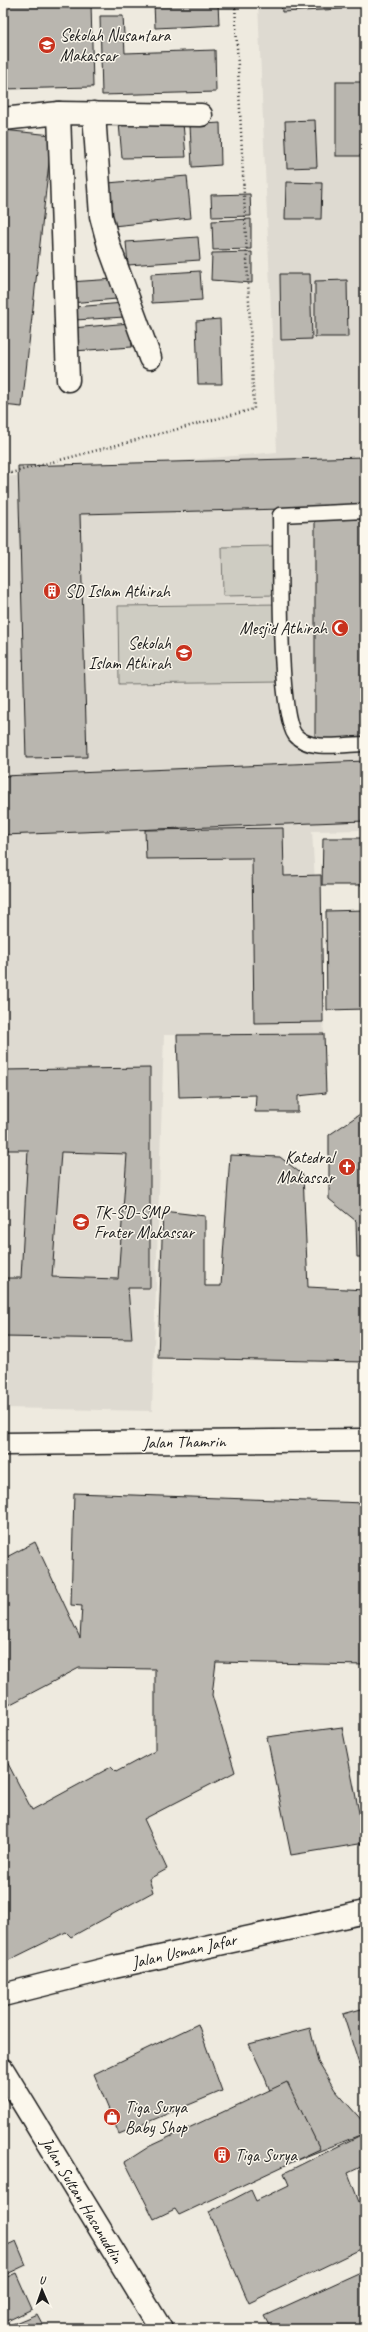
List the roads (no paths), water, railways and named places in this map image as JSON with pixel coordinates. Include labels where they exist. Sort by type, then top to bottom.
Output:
[{"type":"street","points":[[59,113],[68,380]]},
{"type":"street","points":[[3,119],[59,113],[201,115]]},
{"type":"street","points":[[94,114],[102,216],[109,246],[150,358]]},
{"type":"street","name":"Jalan Thamrin","points":[[3,1444],[365,1440]]},
{"type":"street","name":"Jalan Usman Jafar","points":[[3,1995],[114,1967],[365,1912]]},
{"type":"street","name":"Jalan Sultan Hasanuddin","points":[[3,2070],[161,2329]]},
{"type":"lane","points":[[365,511],[280,515],[283,681],[291,726],[295,735],[310,744],[365,744]]},
{"type":"place","name":"Sekolah Nusantara Makassar","points":[[47,45]]},
{"type":"place","name":"SD Islam Athirah","points":[[52,591]]},
{"type":"place","name":"Mesjid Athirah","points":[[340,628]]},
{"type":"place","name":"Sekolah Islam Athirah","points":[[184,653]]},
{"type":"place","name":"Katedral Makassar","points":[[347,1167]]},
{"type":"place","name":"TK-SD-SMP Frater Makassar","points":[[81,1222]]},
{"type":"place","name":"Tiga Surya Baby Shop","points":[[112,2117]]},
{"type":"place","name":"Tiga Surya","points":[[222,2155]]}]
